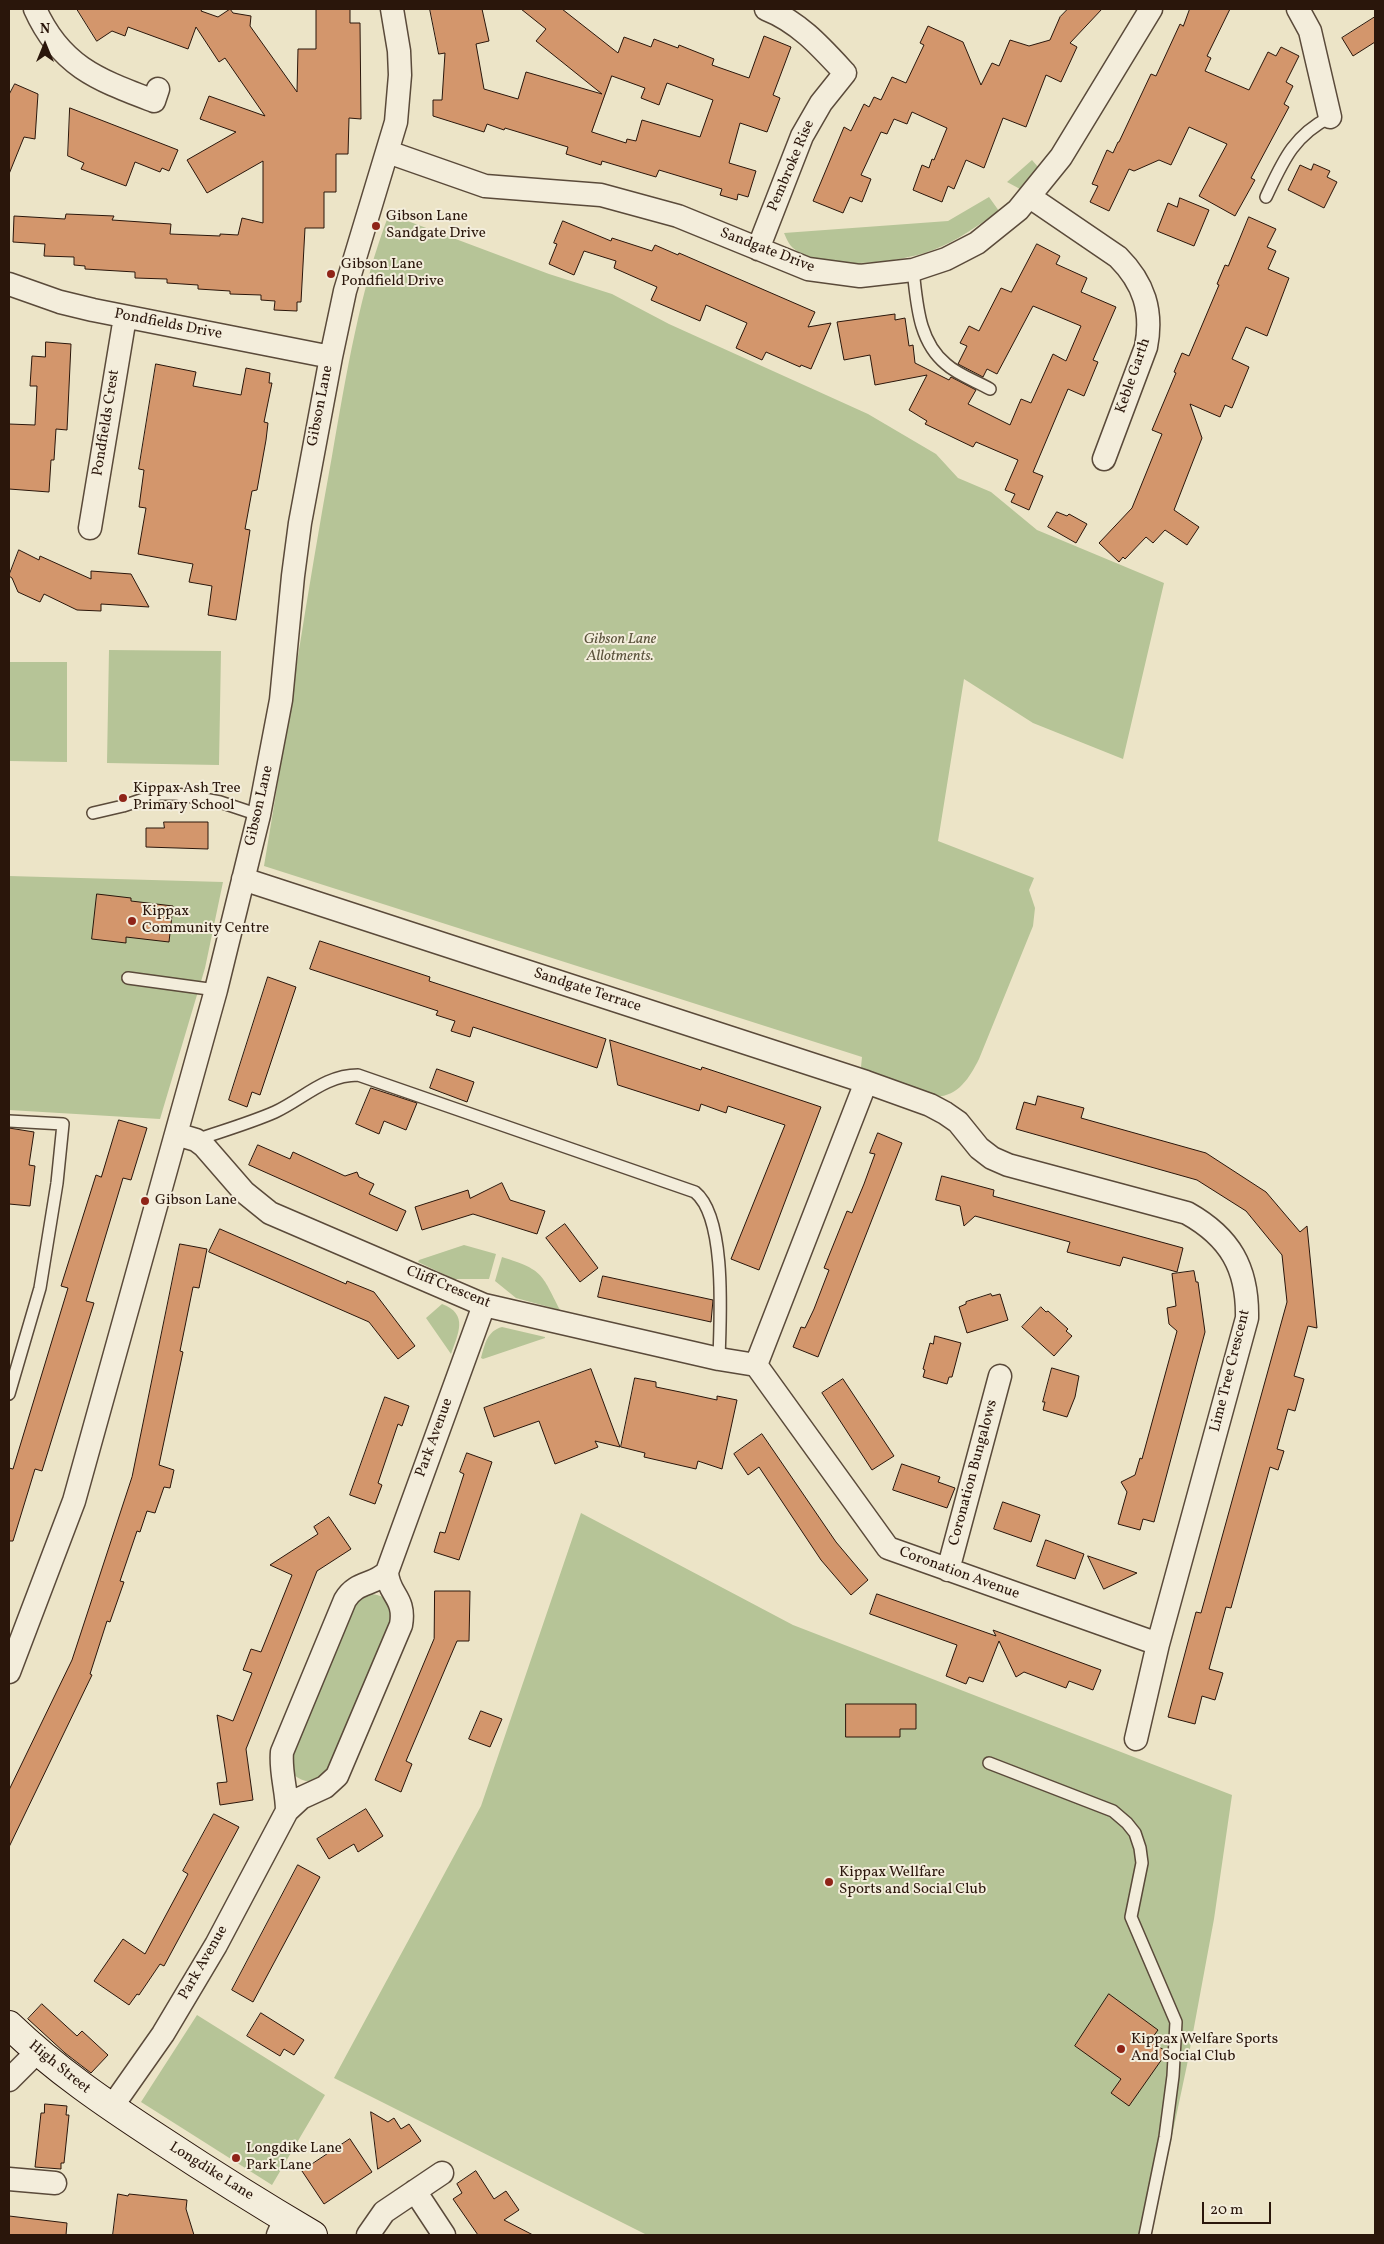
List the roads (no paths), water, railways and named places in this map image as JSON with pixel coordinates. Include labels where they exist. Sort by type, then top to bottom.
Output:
[{"type":"main road","name":"High Street","points":[[9,2025],[37,2052],[111,2108]]},
{"type":"main road","name":"Longdike Lane","points":[[111,2108],[282,2227],[313,2235]]},
{"type":"street","points":[[35,9],[49,35],[59,48],[85,71],[99,80],[154,102],[158,89]]},
{"type":"street","name":"Gibson Lane","points":[[9,1672],[74,1501],[186,1137],[216,990],[259,815],[281,700],[292,576],[301,515],[331,357],[345,291],[396,122],[400,51],[392,9]]},
{"type":"street","name":"Pembroke Rise","points":[[758,249],[802,136],[821,103],[845,73],[803,30],[790,20],[766,9]]},
{"type":"street","name":"Sandgate Drive","points":[[388,152],[485,186],[601,195],[678,216],[808,269],[860,276],[913,270],[946,259],[977,243],[1006,222],[1030,197],[1061,157],[1151,9]]},
{"type":"street","points":[[1298,9],[1310,31],[1330,117]]},
{"type":"street","name":"Keble Garth","points":[[1030,197],[1118,257],[1135,275],[1146,298],[1149,314],[1149,331],[1146,347],[1104,459]]},
{"type":"street","name":"Pondfields Drive","points":[[9,284],[60,302],[125,317],[331,357]]},
{"type":"street","name":"Pondfields Crest","points":[[90,528],[125,317]]},
{"type":"street","name":"Sandgate Terrace","points":[[243,879],[866,1082],[930,1105]]},
{"type":"street","points":[[756,1365],[866,1082]]},
{"type":"street","name":"Lime Tree Crescent","points":[[930,1105],[958,1122],[979,1148],[992,1158],[1008,1165],[1187,1212],[1218,1234],[1229,1248],[1245,1281],[1248,1299],[1247,1318],[1158,1644],[1136,1739]]},
{"type":"street","name":"Cliff Crescent","points":[[186,1137],[204,1146],[244,1192],[270,1213],[484,1305],[719,1359],[756,1365]]},
{"type":"street","name":"Park Avenue","points":[[111,2108],[163,2034],[216,1945],[287,1811],[301,1798],[332,1783],[337,1776],[402,1625],[402,1605],[387,1581],[387,1572],[484,1305]]},
{"type":"street","name":"Coronation Avenue","points":[[756,1365],[888,1548],[1158,1644]]},
{"type":"street","name":"Coronation Bungalows","points":[[948,1570],[1000,1376]]},
{"type":"street","points":[[287,1811],[287,1793],[281,1764],[282,1752],[344,1600],[355,1588],[376,1580],[387,1572]]},
{"type":"street","points":[[9,2080],[37,2052]]},
{"type":"street","points":[[368,2235],[384,2212],[442,2173]]},
{"type":"street","points":[[9,2179],[55,2184]]},
{"type":"street","points":[[415,2191],[444,2235]]},
{"type":"lane","points":[[1266,197],[1285,158],[1299,138],[1314,125],[1330,117]]},
{"type":"lane","points":[[913,270],[919,317],[924,334],[933,350],[945,364],[990,389]]},
{"type":"lane","points":[[93,812],[123,806],[159,794],[177,794],[220,802],[259,815]]},
{"type":"lane","points":[[128,978],[216,990]]},
{"type":"lane","points":[[186,1137],[276,1112],[302,1095],[338,1077],[358,1075],[695,1192],[705,1203],[716,1242],[721,1302],[719,1359]]},
{"type":"lane","points":[[9,1121],[63,1124],[57,1183],[40,1288],[12,1372],[9,1394]]},
{"type":"lane","points":[[989,1763],[1113,1811],[1135,1833],[1140,1848],[1142,1863],[1131,1917],[1176,2022],[1173,2076],[1165,2137],[1145,2235]]},
{"type":"place","name":"Gibson Lane Sandgate Drive","points":[[376,226]]},
{"type":"place","name":"Gibson Lane Pondfield Drive","points":[[331,274]]},
{"type":"place","name":"Kippax Ash Tree Primary School","points":[[123,798]]},
{"type":"place","name":"Kippax Community Centre","points":[[132,921]]},
{"type":"place","name":"Gibson Lane","points":[[145,1201]]},
{"type":"place","name":"Kippax Wellfare Sports and Social Club","points":[[829,1882]]},
{"type":"place","name":"Kippax Welfare Sports And Social Club","points":[[1121,2049]]},
{"type":"place","name":"Longdike Lane Park Lane","points":[[236,2158]]},
{"type":"park label","name":"Gibson Lane Allotments.","points":[[620,648]]}]
